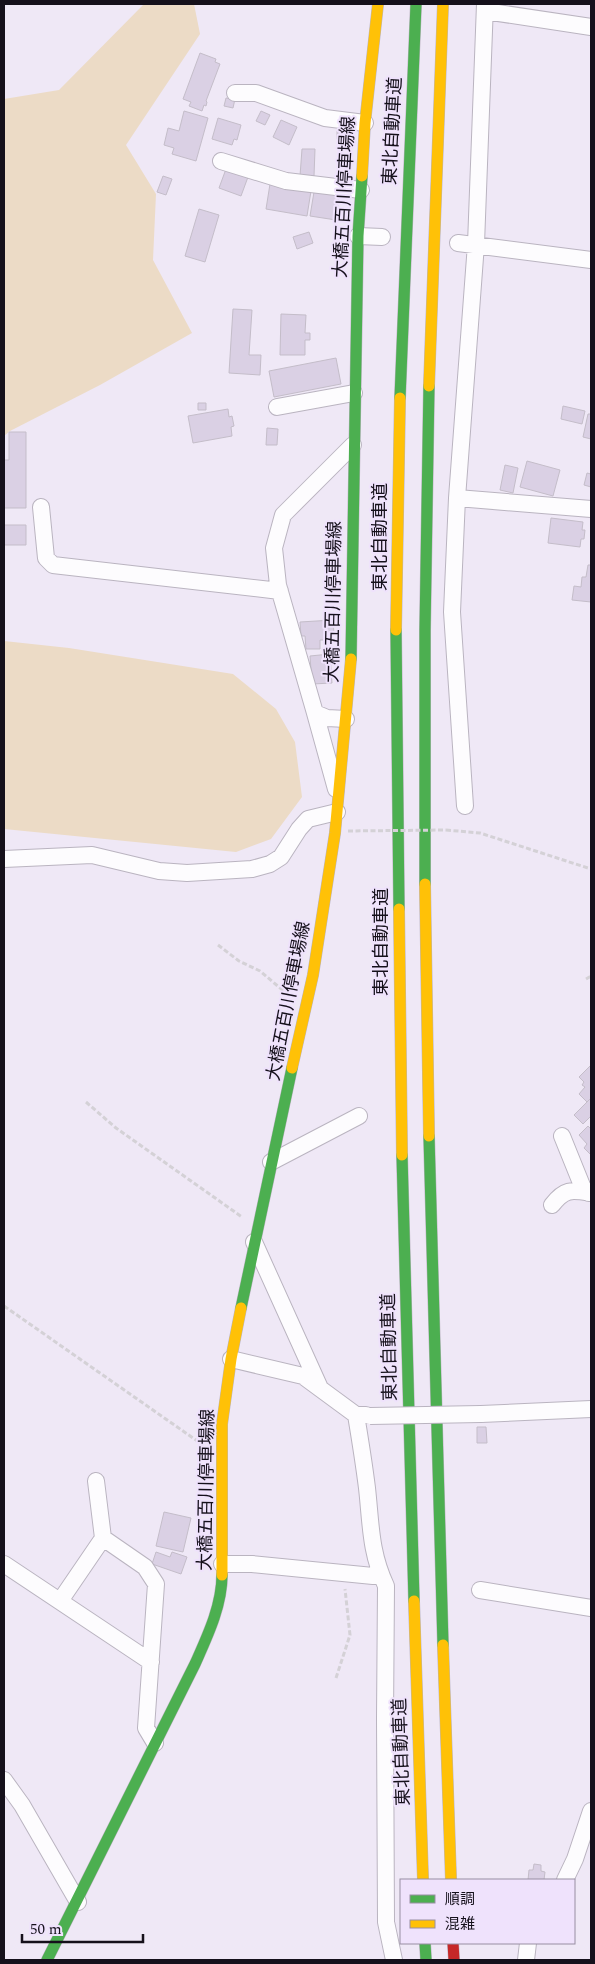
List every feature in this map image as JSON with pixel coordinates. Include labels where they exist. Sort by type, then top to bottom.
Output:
[{"type":"main road","name":"大橋五百川停車場線","points":[[47,1960],[78,1902],[200,1653],[219,1606],[222,1582],[222,1424],[231,1359],[255,1235],[316,955],[338,805],[351,668],[353,445],[358,236],[365,123],[378,4]]},
{"type":"main road","name":"東北自動車道","points":[[416,4],[405,220],[398,470],[396,736],[400,1079],[408,1436],[423,1879]]},
{"type":"main road","points":[[443,4],[433,229],[426,470],[424,724],[428,1076],[451,1879]]},
{"type":"main road","points":[[425,1944],[426,1960]]},
{"type":"main road","points":[[453,1944],[454,1960]]},
{"type":"street","points":[[465,806],[452,612],[457,498],[476,244],[485,8],[591,27]]},
{"type":"street","points":[[236,93],[256,93],[325,118],[365,123]]},
{"type":"street","points":[[221,161],[286,181],[361,190]]},
{"type":"street","points":[[358,236],[382,237]]},
{"type":"street","points":[[458,243],[591,260]]},
{"type":"street","points":[[277,407],[354,393]]},
{"type":"street","points":[[4,859],[92,855],[159,871],[187,873],[252,869],[270,864],[281,857],[299,829],[308,819],[338,805],[315,712],[280,591],[274,548],[283,515],[353,445]]},
{"type":"street","points":[[457,498],[591,509]]},
{"type":"street","points":[[41,507],[46,558],[53,565],[280,591]]},
{"type":"street","points":[[315,712],[326,718],[346,719]]},
{"type":"street","points":[[271,1162],[359,1116]]},
{"type":"street","points":[[562,1136],[583,1188],[590,1193]]},
{"type":"street","points":[[552,1205],[560,1195],[569,1190],[590,1193]]},
{"type":"street","points":[[255,1235],[320,1388]]},
{"type":"street","points":[[231,1359],[303,1376],[363,1415],[481,1414],[591,1410]]},
{"type":"street","points":[[363,1415],[371,1540],[386,1586],[387,1596],[385,1718],[386,1922],[394,1960]]},
{"type":"street","points":[[60,1601],[103,1538],[96,1481]]},
{"type":"street","points":[[103,1538],[145,1567],[156,1584],[146,1728],[155,1743]]},
{"type":"street","points":[[4,1564],[151,1662]]},
{"type":"street","points":[[222,1564],[252,1564],[381,1575]]},
{"type":"street","points":[[480,1590],[591,1608]]},
{"type":"street","points":[[4,1780],[22,1805],[78,1902]]},
{"type":"street","points":[[565,1879],[575,1859],[591,1811]]},
{"type":"street","points":[[526,1960],[528,1944]]},
{"type":"path","points":[[348,831],[446,830],[480,833],[591,869]]},
{"type":"path","points":[[218,945],[239,961],[260,971],[286,993],[307,999]]},
{"type":"path","points":[[586,979],[591,976]]},
{"type":"path","points":[[86,1102],[116,1128],[255,1235]]},
{"type":"path","points":[[4,1306],[222,1458]]},
{"type":"path","points":[[336,1678],[350,1635],[343,1573]]},
{"type":"shaded area","points":[[144,4],[194,4],[200,34],[126,145],[156,194],[153,260],[192,333],[100,385],[10,431],[4,436],[4,99],[59,90]]},
{"type":"shaded area","points":[[4,641],[69,648],[233,674],[276,709],[295,742],[302,797],[271,839],[236,852],[4,829]]},
{"type":"building","points":[[200,53],[216,59],[215,62],[220,64],[206,101],[206,106],[204,105],[202,111],[189,106],[191,102],[183,99]]},
{"type":"building","points":[[226,98],[235,99],[233,108],[224,106]]},
{"type":"building","points":[[184,111],[208,118],[196,161],[172,154],[174,148],[164,145],[168,128],[179,131]]},
{"type":"building","points":[[261,111],[270,115],[265,125],[256,121]]},
{"type":"building","points":[[218,118],[241,125],[237,140],[234,139],[232,145],[212,139]]},
{"type":"building","points":[[281,120],[297,127],[289,145],[273,137]]},
{"type":"building","points":[[337,131],[349,132],[348,140],[337,139]]},
{"type":"building","points":[[302,149],[315,149],[314,176],[300,176]]},
{"type":"building","points":[[226,169],[248,177],[241,196],[219,188]]},
{"type":"building","points":[[163,176],[172,179],[166,195],[157,192]]},
{"type":"building","points":[[270,184],[311,191],[307,216],[266,209]]},
{"type":"building","points":[[314,192],[339,195],[336,220],[310,216]]},
{"type":"building","points":[[199,209],[219,215],[205,262],[185,256]]},
{"type":"building","points":[[309,232],[313,243],[297,249],[293,237]]},
{"type":"building","points":[[233,309],[252,310],[249,355],[261,355],[260,375],[229,373]]},
{"type":"building","points":[[281,314],[306,315],[305,333],[310,333],[310,340],[305,340],[305,355],[280,355]]},
{"type":"building","points":[[336,358],[341,384],[274,397],[269,371]]},
{"type":"building","points":[[198,403],[206,403],[206,410],[198,410]]},
{"type":"building","points":[[563,406],[585,411],[582,424],[561,419]]},
{"type":"building","points":[[228,409],[229,417],[232,416],[234,426],[231,427],[232,436],[193,443],[188,416]]},
{"type":"building","points":[[588,414],[591,414],[591,439],[583,437]]},
{"type":"building","points":[[267,428],[278,429],[277,445],[266,445]]},
{"type":"building","points":[[9,432],[26,432],[26,508],[4,508],[4,460],[9,460]]},
{"type":"building","points":[[527,461],[560,470],[553,496],[520,487]]},
{"type":"building","points":[[505,465],[518,468],[513,493],[500,490]]},
{"type":"building","points":[[587,473],[591,474],[591,487],[584,485]]},
{"type":"building","points":[[551,518],[583,522],[582,530],[585,530],[584,539],[581,539],[580,547],[548,543]]},
{"type":"building","points":[[4,525],[26,525],[26,545],[4,545]]},
{"type":"building","points":[[588,565],[591,565],[591,602],[572,600],[574,586],[581,587],[582,577],[586,577]]},
{"type":"building","points":[[333,620],[334,634],[325,634],[325,640],[320,640],[320,649],[306,649],[305,636],[301,636],[300,622]]},
{"type":"building","points":[[330,654],[332,683],[312,684],[310,656]]},
{"type":"building","points":[[591,1065],[591,1098],[587,1102],[579,1094],[585,1087],[582,1085],[584,1082],[579,1077]]},
{"type":"building","points":[[591,1098],[591,1116],[583,1124],[574,1115]]},
{"type":"building","points":[[588,1126],[591,1129],[591,1155],[584,1148],[587,1144],[579,1135]]},
{"type":"building","points":[[477,1427],[486,1427],[487,1443],[477,1443]]},
{"type":"building","points":[[164,1512],[191,1518],[183,1552],[156,1546]]},
{"type":"building","points":[[156,1552],[170,1557],[172,1552],[187,1557],[181,1574],[152,1564]]},
{"type":"building","points":[[534,1864],[541,1865],[541,1871],[545,1872],[544,1879],[528,1879],[529,1870],[533,1870]]},
{"type":"traffic: fast","points":[[400,398],[416,4]]},
{"type":"traffic: fast","points":[[351,659],[358,236],[362,176]]},
{"type":"traffic: fast","points":[[425,884],[425,630],[429,386]]},
{"type":"traffic: fast","points":[[396,630],[399,909]]},
{"type":"traffic: fast","points":[[241,1308],[292,1068]]},
{"type":"traffic: fast","points":[[429,1136],[443,1645]]},
{"type":"traffic: fast","points":[[402,1155],[414,1601]]},
{"type":"traffic: fast","points":[[47,1960],[195,1664],[217,1610],[222,1575]]},
{"type":"traffic: fast","points":[[425,1944],[426,1960]]},
{"type":"traffic: slow","points":[[362,176],[365,123],[378,4]]},
{"type":"traffic: slow","points":[[429,386],[443,4]]},
{"type":"traffic: slow","points":[[396,630],[400,398]]},
{"type":"traffic: slow","points":[[292,1068],[313,975],[335,833],[351,659]]},
{"type":"traffic: slow","points":[[425,884],[429,1136]]},
{"type":"traffic: slow","points":[[399,909],[402,1155]]},
{"type":"traffic: slow","points":[[222,1575],[222,1424],[231,1359],[241,1308]]},
{"type":"traffic: slow","points":[[414,1601],[423,1879]]},
{"type":"traffic: slow","points":[[443,1645],[451,1879]]},
{"type":"traffic: jam","points":[[453,1944],[454,1960]]}]
